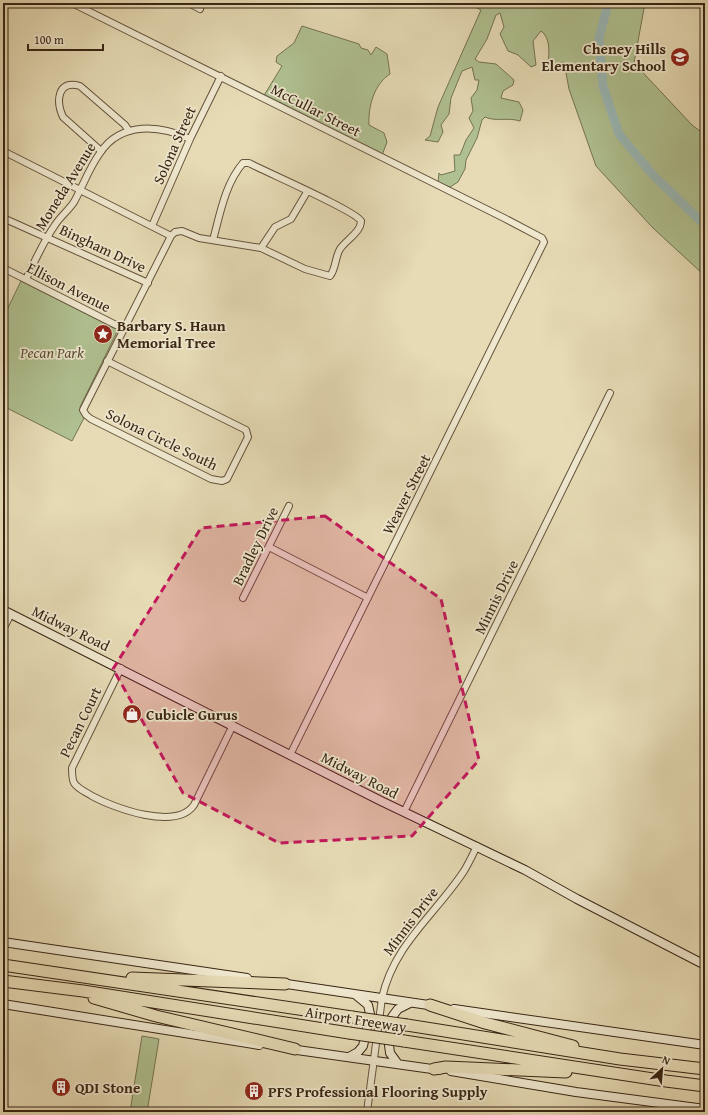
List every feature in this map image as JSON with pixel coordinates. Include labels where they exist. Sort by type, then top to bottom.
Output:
[{"type":"highway","points":[[16,967],[32,964],[155,980],[285,984]]},
{"type":"highway","name":"Airport Freeway","points":[[3,965],[407,1025],[620,1059],[705,1069]]},
{"type":"highway","name":"Airport Freeway","points":[[3,981],[83,991],[349,1033],[705,1086]]},
{"type":"highway","points":[[83,991],[98,1000],[112,1004],[259,1042],[295,1049]]},
{"type":"highway","points":[[430,1005],[485,1023],[620,1059]]},
{"type":"highway","points":[[434,1069],[446,1067],[614,1073]]},
{"type":"main road","name":"Midway Road","points":[[7,612],[121,668],[404,812],[477,846],[705,965]]},
{"type":"main road","name":"Airport Freeway","points":[[3,942],[705,1046]]},
{"type":"main road","points":[[349,1057],[358,1052],[364,1046],[370,1014],[365,1001],[353,994]]},
{"type":"main road","points":[[398,1064],[390,1053],[389,1045],[392,1017],[398,1009],[410,1003]]},
{"type":"main road","points":[[3,1004],[260,1046],[295,1049],[374,1060],[576,1092],[705,1109]]},
{"type":"street","name":"McCullar Street","points":[[72,3],[221,76],[542,238],[544,244]]},
{"type":"street","points":[[189,3],[200,9]]},
{"type":"street","name":"Solona Street","points":[[152,226],[190,139],[221,76]]},
{"type":"street","points":[[101,151],[63,117],[60,110],[59,98],[61,91],[66,86],[72,84],[80,86],[125,125],[129,131]]},
{"type":"street","name":"Moneda Avenue","points":[[26,279],[55,224],[68,211],[81,190],[101,151],[108,144],[129,131],[140,128],[165,129],[190,139]]},
{"type":"street","points":[[3,151],[171,236]]},
{"type":"street","points":[[107,361],[171,236],[175,232],[182,231],[199,238],[261,248],[305,269],[330,276],[333,273],[336,256],[361,224],[360,218],[249,164],[243,163],[236,171],[228,188],[213,240]]},
{"type":"street","points":[[261,248],[276,227],[291,219],[307,192]]},
{"type":"street","name":"Bingham Drive","points":[[3,218],[148,283]]},
{"type":"street","name":"Weaver Street","points":[[290,755],[544,244]]},
{"type":"street","name":"Ellison Avenue","points":[[3,268],[124,329]]},
{"type":"street","name":"Solona Circle South","points":[[107,361],[246,430],[248,437],[231,474],[224,481],[217,481],[91,419],[86,415],[83,410],[107,361]]},
{"type":"street","name":"Minnis Drive","points":[[404,812],[610,393]]},
{"type":"street","name":"Bradley Drive","points":[[243,598],[289,506]]},
{"type":"street","points":[[269,547],[368,598]]},
{"type":"street","points":[[3,629],[7,612]]},
{"type":"street","name":"Pecan Court","points":[[121,668],[72,768],[74,784],[79,789],[104,803],[126,811],[152,816],[179,816],[187,813],[194,805],[233,725]]},
{"type":"street","name":"Minnis Drive","points":[[367,1112],[385,985],[396,959],[457,881],[477,846]]},
{"type":"highlighted area","points":[[325,516],[441,599],[479,760],[412,836],[279,843],[183,793],[113,669],[201,528]]},
{"type":"green space","points":[[467,3],[645,3],[634,63],[692,125],[705,135],[705,276],[653,228],[596,166],[569,89],[564,62],[554,66],[548,64],[549,46],[544,34],[541,31],[533,41],[536,65],[531,67],[518,55],[508,51],[500,34],[504,27],[500,13],[496,15],[487,39],[475,59],[479,62],[496,64],[514,80],[513,85],[503,91],[501,98],[519,102],[523,110],[520,121],[485,117],[482,120],[477,138],[466,160],[465,169],[458,182],[450,187],[438,183],[439,173],[441,175],[455,171],[454,155],[460,155],[466,140],[474,128],[469,118],[473,111],[471,98],[477,90],[479,80],[475,80],[472,67],[462,71],[451,98],[449,114],[441,125],[443,132],[438,142],[425,140],[430,136],[438,107],[481,10]]},
{"type":"green space","points":[[302,26],[359,44],[361,48],[368,50],[371,55],[376,47],[387,54],[390,74],[384,78],[373,96],[369,118],[369,125],[384,133],[387,142],[381,158],[263,97],[282,66],[276,62],[277,56],[294,43]]},
{"type":"green space","name":"Pecan Park","points":[[21,281],[118,330],[80,407],[84,418],[72,441],[3,406],[3,318]]},
{"type":"green space","points":[[142,1036],[159,1039],[147,1112],[130,1112]]},
{"type":"waterway","points":[[608,3],[599,38],[603,86],[619,134],[653,175],[705,225]]},
{"type":"place","name":"Cheney Hills Elementary School","points":[[680,57]]},
{"type":"place","name":"Barbary S. Haun Memorial Tree","points":[[103,334]]},
{"type":"place","name":"Cubicle Gurus","points":[[132,714]]},
{"type":"place","name":"QDI Stone","points":[[61,1087]]},
{"type":"place","name":"PFS Professional Flooring Supply","points":[[254,1091]]}]
